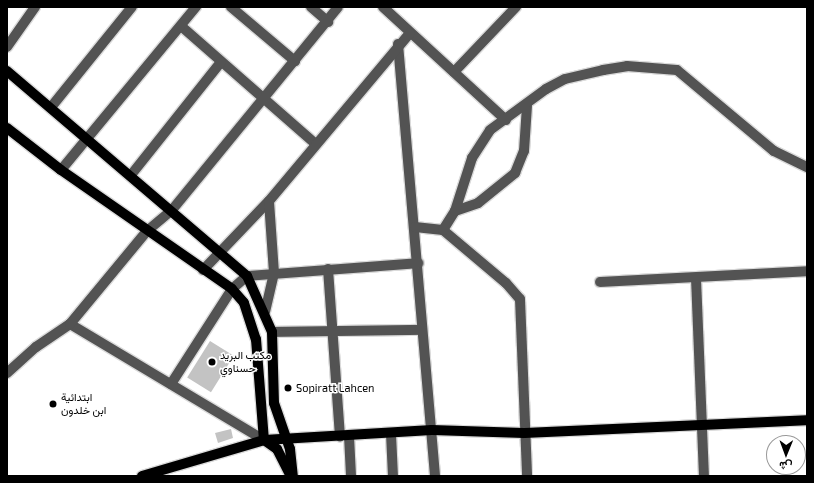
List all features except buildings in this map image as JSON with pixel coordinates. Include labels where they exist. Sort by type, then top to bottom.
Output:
[{"type":"main road","points":[[7,71],[52,106],[86,138],[220,250],[247,276],[265,312],[272,332],[274,403],[286,438],[292,476]]},
{"type":"main road","points":[[7,128],[61,170],[232,289],[244,303],[253,326],[262,383],[264,440],[283,458],[292,476]]},
{"type":"main road","points":[[142,476],[264,440],[286,438],[345,437],[432,430],[524,434],[807,420]]},
{"type":"street","points":[[7,46],[35,7]]},
{"type":"street","points":[[52,106],[132,7]]},
{"type":"street","points":[[61,170],[196,7]]},
{"type":"street","points":[[231,7],[295,61]]},
{"type":"street","points":[[311,7],[328,22]]},
{"type":"street","points":[[7,373],[36,347],[70,324],[148,232],[172,210],[328,22],[338,7]]},
{"type":"street","points":[[382,7],[506,120]]},
{"type":"street","points":[[454,72],[516,7]]},
{"type":"street","points":[[181,26],[316,144]]},
{"type":"street","points":[[203,270],[220,250],[269,201],[398,44],[410,32]]},
{"type":"street","points":[[398,44],[415,227],[422,330],[435,476]]},
{"type":"street","points":[[131,176],[221,62]]},
{"type":"street","points":[[443,230],[455,211],[480,141],[506,120],[528,106],[546,89],[565,79],[627,66],[665,67],[689,79],[774,151],[807,166]]},
{"type":"street","points":[[455,211],[478,203],[515,173],[524,151],[528,106]]},
{"type":"street","points":[[265,312],[274,273],[269,201]]},
{"type":"street","points":[[415,227],[443,230],[506,283],[520,299],[524,434],[527,476]]},
{"type":"street","points":[[171,384],[232,289],[247,276],[418,263]]},
{"type":"street","points":[[328,269],[332,331],[351,476]]},
{"type":"street","points":[[600,282],[807,271]]},
{"type":"street","points":[[696,278],[704,476]]},
{"type":"street","points":[[70,324],[264,440]]},
{"type":"street","points":[[272,332],[422,330]]},
{"type":"street","points":[[391,434],[393,476]]},
{"type":"place","name":"مكتب البريد حسناوي","points":[[212,362]]},
{"type":"place","name":"Sopiratt Lahcen","points":[[288,388]]},
{"type":"place","name":"ابتدائية ابن خلدون","points":[[53,404]]}]
